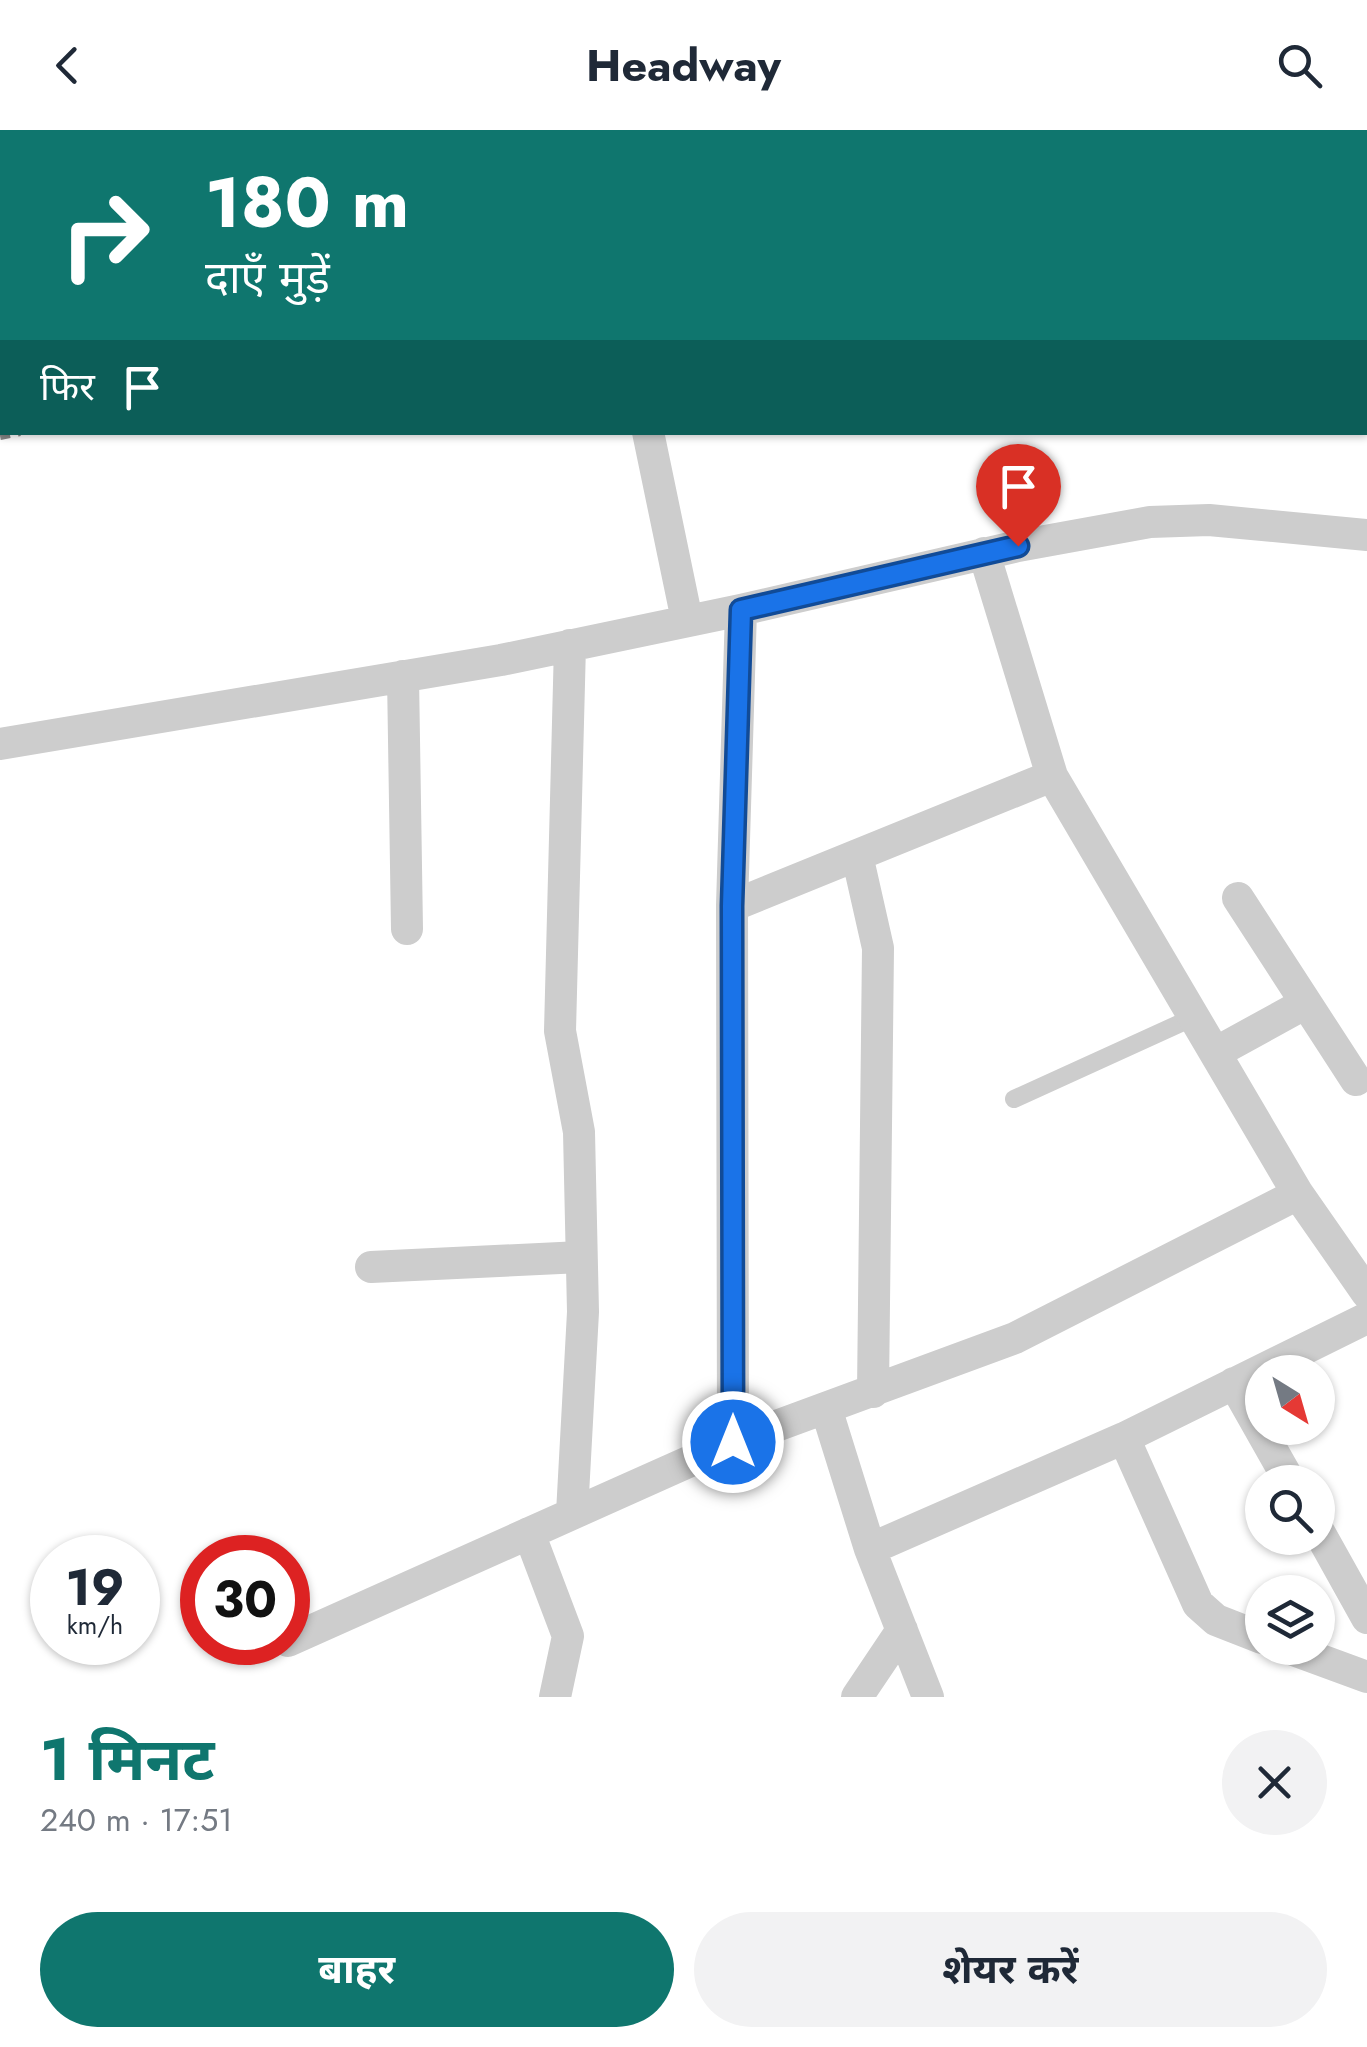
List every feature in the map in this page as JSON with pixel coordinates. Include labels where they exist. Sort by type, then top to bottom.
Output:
[{"type":"street","points":[[649,435],[683,608]]},
{"type":"street","points":[[0,744],[570,645],[683,608],[741,610],[984,554],[1150,522],[1182,520],[1367,535]]},
{"type":"street","points":[[984,554],[1052,776],[1298,1194],[1363,1279]]},
{"type":"street","points":[[733,1442],[732,906],[741,610]]},
{"type":"street","points":[[570,645],[560,1031],[577,1114],[583,1312],[572,1513]]},
{"type":"street","points":[[403,676],[407,929]]},
{"type":"street","points":[[732,906],[1052,776]]},
{"type":"street","points":[[858,855],[878,948],[872,1392]]},
{"type":"street","points":[[1238,898],[1356,1080]]},
{"type":"street","points":[[1215,1053],[1306,1003]]},
{"type":"street","points":[[310,1631],[733,1442],[1014,1338],[1298,1194]]},
{"type":"street","points":[[371,1267],[582,1256]]},
{"type":"street","points":[[870,1550],[1124,1438],[1367,1318]]},
{"type":"street","points":[[1234,1384],[1280,1465]]},
{"type":"street","points":[[826,1408],[870,1550],[928,1697]]},
{"type":"street","points":[[1124,1438],[1198,1604],[1216,1620],[1245,1631]]},
{"type":"street","points":[[529,1533],[568,1636],[555,1697]]},
{"type":"street","points":[[1332,1555],[1367,1618]]},
{"type":"street","points":[[856,1697],[902,1630]]},
{"type":"street","points":[[1333,1665],[1367,1678]]},
{"type":"lane","points":[[1014,1099],[1194,1017]]},
{"type":"railway","points":[[0,436],[5,435]]},
{"type":"route","points":[[733,1442],[732,906],[741,610],[1018,546]]}]
